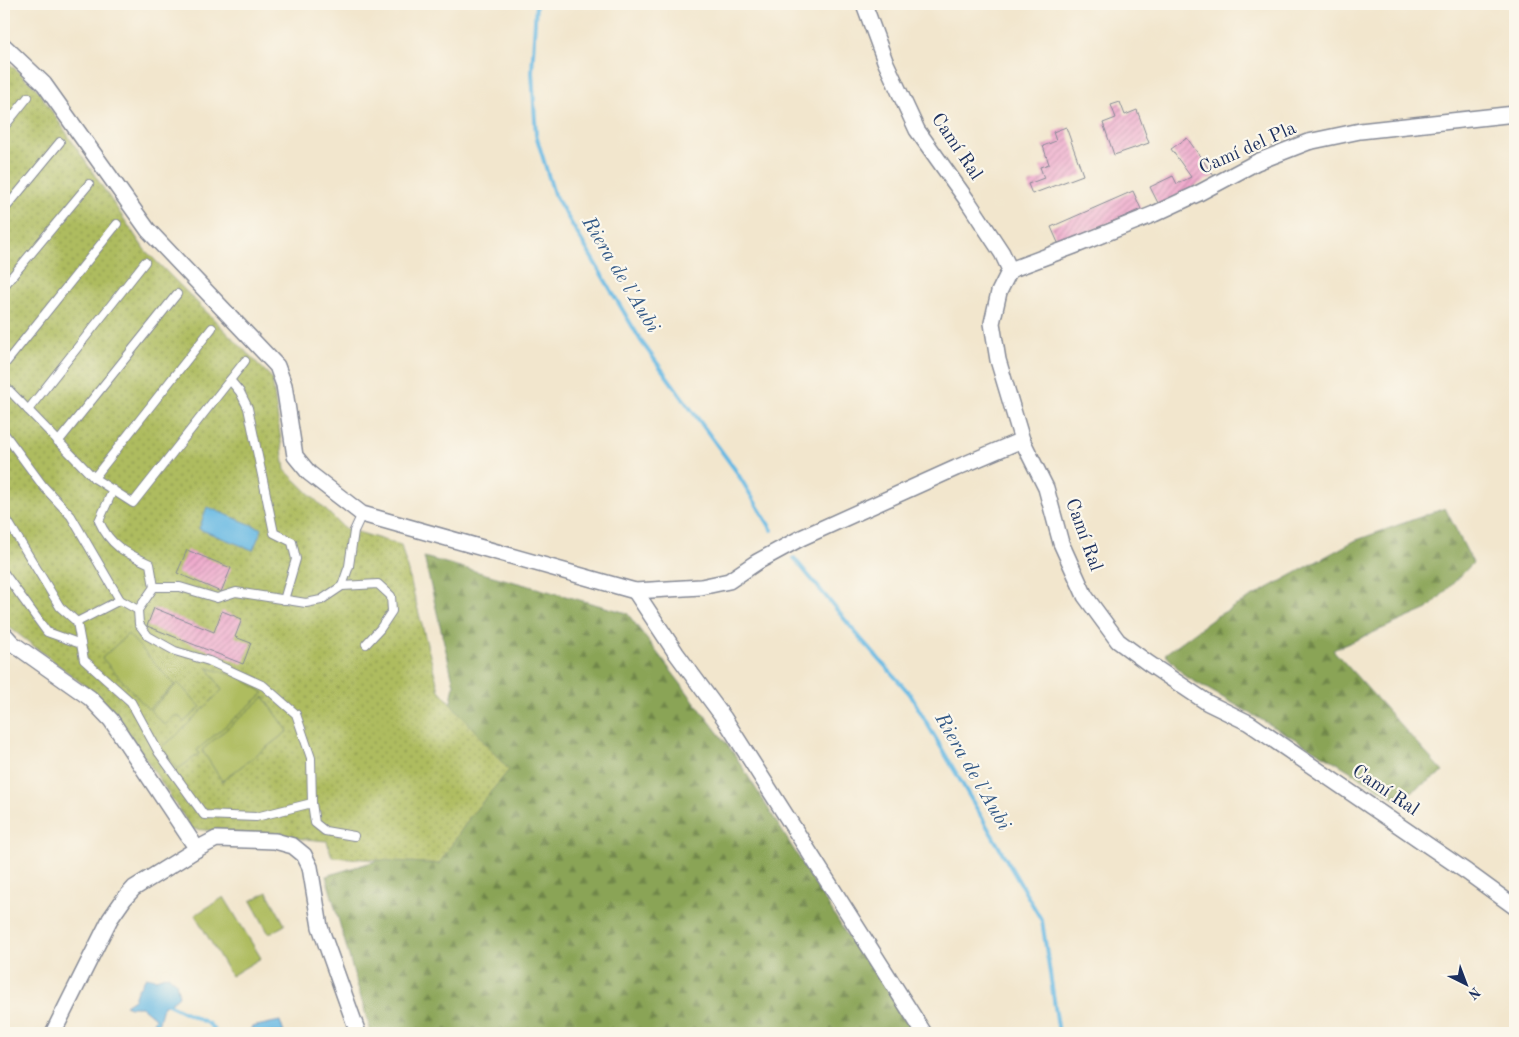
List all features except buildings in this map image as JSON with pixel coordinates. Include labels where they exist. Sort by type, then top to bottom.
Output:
[{"type":"street","name":"Camí Ral","points":[[864,4],[885,61],[917,130],[974,210],[1002,253],[1010,270],[999,292],[992,323],[998,360],[1022,440],[1046,488],[1061,544],[1085,596],[1118,641],[1148,664],[1208,703],[1249,723],[1421,840],[1515,907]]},
{"type":"street","points":[[4,46],[44,84],[148,230],[276,366],[284,385],[295,456],[309,473],[362,514],[635,591],[701,587],[729,581],[757,562],[801,538],[1022,440]]},
{"type":"street","name":"Camí del Pla","points":[[1010,270],[1154,214],[1199,193],[1257,162],[1308,142],[1360,131],[1515,114]]},
{"type":"street","points":[[635,591],[676,654],[724,718],[924,1033]]},
{"type":"street","points":[[4,634],[12,643],[90,698],[111,720],[197,849]]},
{"type":"street","points":[[53,1033],[110,919],[124,899],[134,888],[216,839],[275,841],[294,846],[304,855],[310,867],[320,927],[358,1033]]},
{"type":"lane","points":[[4,127],[28,97]]},
{"type":"lane","points":[[4,210],[60,142]]},
{"type":"lane","points":[[4,286],[89,184]]},
{"type":"lane","points":[[4,365],[117,224]]},
{"type":"lane","points":[[28,410],[145,262]]},
{"type":"lane","points":[[58,442],[177,294]]},
{"type":"lane","points":[[94,478],[212,328]]},
{"type":"lane","points":[[4,385],[94,478],[133,503],[245,360]]},
{"type":"lane","points":[[230,380],[240,392],[248,408],[274,533],[292,542],[296,559],[284,600]]},
{"type":"lane","points":[[4,433],[43,486],[71,516],[120,600],[138,610]]},
{"type":"lane","points":[[113,490],[99,521],[105,534],[123,552],[150,564],[154,587],[138,610],[139,624],[148,636],[175,650],[209,662],[264,686],[296,714],[311,758],[314,823],[325,831],[354,836]]},
{"type":"lane","points":[[342,586],[349,566],[354,531],[362,514]]},
{"type":"lane","points":[[4,515],[60,607],[77,622],[84,660],[132,702],[159,753],[204,815],[256,817],[312,803]]},
{"type":"lane","points":[[4,574],[46,632],[81,644]]},
{"type":"lane","points":[[154,587],[180,587],[217,598],[236,592],[306,603],[321,600],[342,586],[378,584],[391,596],[392,611],[380,629],[366,644]]},
{"type":"lane","points":[[77,622],[120,600]]},
{"type":"green space","points":[[4,59],[37,89],[144,249],[272,378],[285,470],[344,528],[401,545],[439,690],[509,770],[470,817],[439,864],[332,857],[327,841],[192,829],[119,718],[93,692],[4,623]]},
{"type":"green space","points":[[1445,508],[1473,563],[1428,609],[1333,650],[1443,772],[1397,800],[1337,763],[1185,676],[1165,654],[1217,616],[1354,541]]},
{"type":"green space","points":[[424,557],[627,613],[735,755],[853,945],[933,1033],[371,1033],[326,876],[424,846],[454,685]]},
{"type":"green space","points":[[128,634],[175,685],[148,709],[102,658]]},
{"type":"green space","points":[[208,668],[240,677],[264,693],[197,750],[199,754],[178,769],[161,747],[176,736],[222,690]]},
{"type":"green space","points":[[178,683],[201,707],[184,722],[177,714],[165,725],[150,710]]},
{"type":"green space","points":[[264,697],[288,731],[222,781],[202,750]]},
{"type":"green space","points":[[267,892],[285,925],[269,934],[251,901]]},
{"type":"green space","points":[[224,897],[261,958],[231,976],[195,915]]},
{"type":"water","points":[[207,507],[262,529],[253,550],[199,529]]},
{"type":"water","points":[[168,975],[176,982],[179,996],[172,1002],[164,1005],[156,1030],[154,1033],[150,1033],[155,1018],[142,1007],[125,1005],[134,999],[146,977],[156,979]]},
{"type":"water","points":[[280,1021],[284,1033],[247,1033],[252,1027]]},
{"type":"waterway","name":"Riera de l'Aubi","points":[[536,4],[532,72],[536,135],[554,194],[641,341],[736,471],[772,530]]},
{"type":"waterway","name":"Riera de l'Aubi","points":[[794,558],[861,639],[910,694],[1042,921],[1059,1033]]},
{"type":"waterway","points":[[168,1004],[209,1024],[217,1033]]}]
